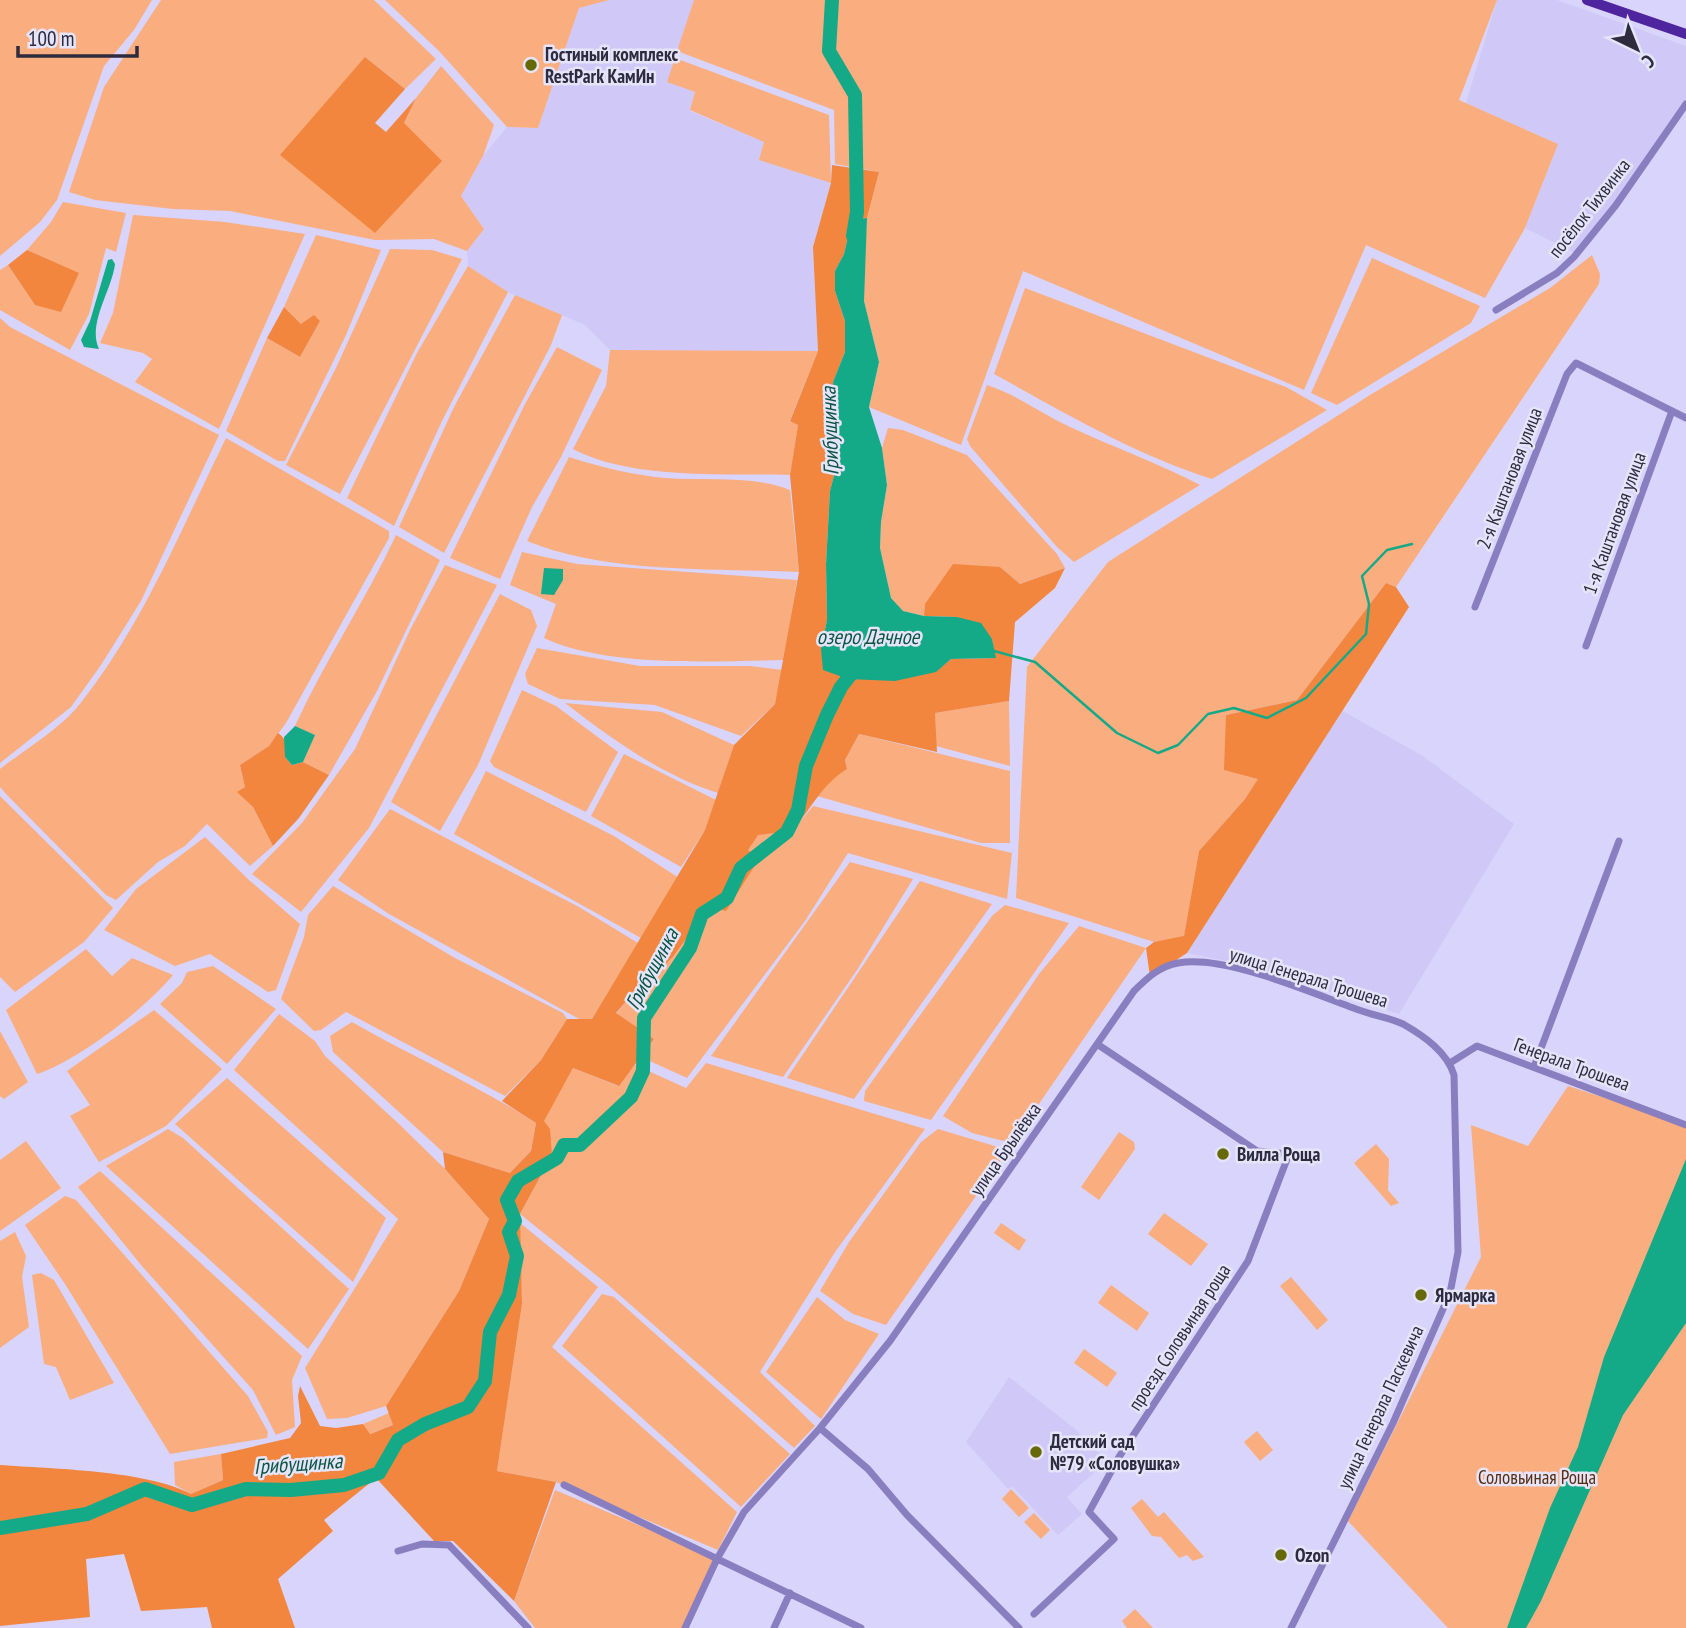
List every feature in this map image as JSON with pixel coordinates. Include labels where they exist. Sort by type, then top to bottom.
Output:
[{"type":"main road","points":[[1587,0],[1686,34]]},
{"type":"street","name":"посёлок Тихвинка","points":[[1496,310],[1557,274],[1574,257],[1616,205],[1686,104]]},
{"type":"street","name":"2-я Каштановая улица","points":[[1475,607],[1567,374],[1576,363],[1672,411]]},
{"type":"street","points":[[1672,411],[1686,418]]},
{"type":"street","name":"1-я Каштановая улица","points":[[1586,646],[1672,411]]},
{"type":"street","points":[[1534,1067],[1619,841]]},
{"type":"street","name":"улица Генерала Трошева","points":[[1147,977],[1170,965],[1206,962],[1273,979],[1402,1024],[1433,1044],[1450,1063]]},
{"type":"street","name":"улица Брылёвка","points":[[685,1628],[717,1559],[744,1512],[820,1428],[890,1341],[1097,1044],[1147,977]]},
{"type":"street","name":"проезд Соловьиная роща","points":[[1034,1614],[1114,1539],[1089,1512],[1119,1457],[1248,1261],[1289,1154],[1256,1151],[1097,1044]]},
{"type":"street","name":"Генерала Трошева","points":[[1450,1063],[1476,1046],[1686,1125]]},
{"type":"street","name":"улица Генерала Паскевича","points":[[1291,1628],[1392,1423],[1450,1293],[1458,1252],[1454,1075],[1450,1063]]},
{"type":"street","points":[[820,1428],[868,1469],[907,1516],[1019,1628]]},
{"type":"street","points":[[564,1485],[860,1628]]},
{"type":"street","points":[[398,1551],[422,1544],[449,1545],[528,1628]]},
{"type":"street","points":[[774,1628],[790,1593]]},
{"type":"shaded area","points":[[609,0],[694,0],[668,82],[695,92],[690,111],[765,142],[760,160],[831,183],[813,247],[818,351],[610,350],[585,325],[508,292],[468,266],[467,251],[484,229],[461,196],[483,156],[507,127],[538,128],[579,8]]},
{"type":"shaded area","points":[[1497,0],[1557,0],[1686,46],[1686,102],[1577,254],[1525,228],[1558,144],[1466,103]]},
{"type":"shaded area","points":[[365,57],[405,89],[375,123],[386,132],[416,98],[404,123],[442,161],[375,233],[280,155]]},
{"type":"shaded area","points":[[832,165],[879,172],[867,218],[852,220],[844,254],[835,271],[835,291],[845,321],[845,352],[833,382],[836,404],[825,422],[837,464],[830,491],[826,564],[827,620],[821,649],[935,672],[951,659],[995,658],[992,639],[957,617],[924,616],[925,604],[953,564],[1000,567],[1020,584],[1065,568],[1055,588],[1015,622],[1009,701],[935,713],[937,752],[859,734],[845,760],[847,769],[824,789],[792,831],[758,835],[748,850],[759,859],[726,911],[710,907],[672,958],[616,1013],[654,1039],[619,1086],[573,1068],[544,1121],[550,1129],[552,1155],[520,1214],[522,1304],[497,1471],[556,1482],[514,1601],[453,1541],[434,1541],[376,1478],[324,1520],[333,1531],[278,1579],[295,1628],[212,1628],[207,1607],[141,1611],[124,1554],[86,1559],[90,1617],[0,1626],[0,1465],[125,1475],[172,1486],[191,1494],[223,1480],[221,1454],[290,1438],[301,1423],[298,1396],[300,1386],[320,1426],[336,1428],[363,1424],[370,1434],[393,1425],[386,1406],[459,1291],[489,1219],[445,1169],[443,1152],[510,1173],[531,1151],[536,1123],[502,1101],[541,1060],[567,1019],[592,1019],[705,830],[734,745],[775,704],[799,572],[790,475],[798,425],[790,421],[818,351],[813,247],[831,183]]},
{"type":"shaded area","points":[[27,250],[79,273],[61,312],[35,305],[8,265]]},
{"type":"shaded area","points":[[284,307],[301,324],[314,315],[320,321],[300,357],[267,338]]},
{"type":"shaded area","points":[[1386,583],[1396,587],[1409,607],[1187,953],[1150,977],[1146,948],[1154,942],[1184,936],[1199,851],[1245,799],[1258,779],[1224,770],[1226,715],[1297,700]]},
{"type":"shaded area","points":[[1341,710],[1423,756],[1514,824],[1399,1014],[1246,965],[1187,953]]},
{"type":"shaded area","points":[[278,733],[286,744],[285,757],[292,765],[303,762],[329,775],[299,818],[273,846],[253,807],[237,792],[245,787],[240,765],[269,746]]},
{"type":"shaded area","name":"Детский сад №79 «Соловушка»","points":[[1009,1377],[1074,1428],[1107,1461],[1067,1497],[1082,1514],[1058,1535],[1012,1486],[1008,1489],[966,1442]]},
{"type":"green space","points":[[0,0],[152,0],[134,30],[104,66],[57,200],[40,222],[0,256]]},
{"type":"green space","points":[[161,0],[374,0],[436,59],[405,89],[365,57],[375,233],[404,123],[416,98],[441,66],[494,125],[483,156],[461,196],[484,229],[467,251],[434,239],[375,240],[230,211],[173,209],[95,200],[69,192],[104,87]]},
{"type":"green space","points":[[385,0],[609,0],[579,8],[538,128],[507,127],[439,51]]},
{"type":"green space","points":[[694,0],[1497,0],[1459,100],[1558,144],[1525,228],[1485,298],[1366,245],[1304,390],[1023,271],[961,445],[869,407],[879,362],[864,301],[863,279],[867,218],[879,172],[835,164],[834,110],[677,51]]},
{"type":"green space","points":[[675,58],[829,115],[831,183],[759,160],[764,142],[690,110],[695,92],[667,82]]},
{"type":"green space","points":[[63,202],[126,213],[116,252],[106,248],[89,314],[70,350],[0,310],[0,270],[8,265],[35,305],[79,274],[27,250],[51,222]]},
{"type":"green space","points":[[133,215],[225,222],[305,234],[219,429],[135,382],[152,359],[143,353],[100,343],[113,313]]},
{"type":"green space","points":[[316,235],[381,250],[346,335],[285,461],[278,461],[226,431],[267,338],[300,357],[320,321],[301,324],[284,307]]},
{"type":"green space","points":[[390,249],[432,250],[462,259],[340,494],[286,465],[336,368]]},
{"type":"green space","points":[[1592,255],[1600,274],[1599,284],[1396,587],[1386,583],[1297,700],[1226,715],[1259,778],[1245,799],[1199,851],[1184,937],[1154,942],[1016,898],[1027,667],[1108,562],[1370,395],[1550,288]]},
{"type":"green space","points":[[1372,258],[1480,306],[1471,323],[1337,405],[1311,393]]},
{"type":"green space","points":[[468,266],[508,292],[442,421],[394,526],[347,498],[417,353]]},
{"type":"green space","points":[[1025,288],[1286,387],[1327,410],[1212,479],[1155,458],[1100,432],[994,374]]},
{"type":"green space","points":[[515,295],[562,315],[551,345],[444,553],[399,527],[454,407]]},
{"type":"green space","points":[[0,318],[10,327],[219,435],[141,601],[101,665],[71,707],[0,763]]},
{"type":"green space","points":[[557,347],[602,370],[561,457],[532,507],[500,579],[450,558],[525,404]]},
{"type":"green space","points":[[610,350],[818,351],[790,420],[798,425],[790,475],[650,470],[596,459],[573,449],[606,386]]},
{"type":"green space","points":[[987,385],[1070,427],[1200,485],[1074,562],[1057,547],[970,446],[967,439]]},
{"type":"green space","points":[[888,428],[903,430],[967,455],[1057,554],[1065,568],[1020,584],[1000,567],[925,604],[924,616],[903,611],[891,598],[880,548],[887,485],[882,448]]},
{"type":"green space","points":[[226,438],[389,531],[389,538],[286,723],[269,746],[240,765],[245,787],[238,792],[253,807],[273,846],[250,866],[207,824],[185,846],[158,862],[116,900],[106,895],[7,795],[0,787],[0,769],[71,714],[102,674],[160,576]]},
{"type":"green space","points":[[569,457],[641,475],[745,480],[790,490],[799,572],[626,564],[558,552],[527,541]]},
{"type":"green space","points":[[396,535],[440,560],[377,691],[329,775],[303,762],[314,735],[295,726]]},
{"type":"green space","points":[[522,552],[577,564],[797,580],[784,660],[662,661],[599,654],[570,648],[544,638],[556,604],[510,585]]},
{"type":"green space","points":[[445,565],[497,585],[369,828],[301,912],[252,874],[302,823],[355,749],[411,628]]},
{"type":"green space","points":[[500,594],[531,610],[537,626],[478,765],[440,831],[391,802]]},
{"type":"green space","points":[[537,648],[640,666],[750,666],[783,670],[775,704],[741,736],[655,705],[560,699],[528,684],[525,674]]},
{"type":"green space","points":[[522,690],[556,706],[618,752],[586,812],[494,767],[490,761]]},
{"type":"green space","points":[[1009,701],[1010,766],[936,746],[935,713]]},
{"type":"green space","points":[[565,703],[662,712],[734,745],[718,793],[657,766],[619,743]]},
{"type":"green space","points":[[859,734],[1010,771],[1010,843],[981,843],[817,796],[830,779],[847,769],[845,760]]},
{"type":"green space","points":[[624,754],[716,800],[705,830],[681,867],[591,816]]},
{"type":"green space","points":[[486,771],[614,836],[679,878],[641,938],[454,834]]},
{"type":"green space","points":[[0,796],[113,908],[84,942],[15,992],[0,977]]},
{"type":"green space","points":[[813,806],[1012,853],[1007,899],[848,853],[805,921],[687,1078],[641,1057],[654,1039],[616,1014],[630,997],[672,958],[710,907],[758,858],[747,850],[758,834],[792,831]]},
{"type":"green space","points":[[390,809],[579,907],[638,943],[592,1019],[581,1020],[389,914],[338,880]]},
{"type":"green space","points":[[205,837],[300,924],[276,990],[268,992],[210,954],[175,966],[104,930],[136,889]]},
{"type":"green space","points":[[850,862],[913,879],[857,970],[783,1077],[711,1056]]},
{"type":"green space","points":[[920,881],[992,904],[854,1099],[787,1078]]},
{"type":"green space","points":[[333,886],[455,958],[563,1013],[567,1019],[541,1060],[505,1096],[346,1012],[321,1030],[314,1031],[281,999],[304,937],[308,915]]},
{"type":"green space","points":[[1005,905],[1069,923],[931,1120],[864,1101],[865,1091],[992,916]]},
{"type":"green space","points":[[1079,926],[1146,948],[1012,1143],[972,1133],[943,1116],[1039,974]]},
{"type":"green space","points":[[86,949],[112,976],[132,958],[173,975],[146,1003],[110,1032],[72,1057],[37,1074],[6,1010]]},
{"type":"green space","points":[[213,966],[276,1009],[227,1064],[160,1004],[182,983],[187,972]]},
{"type":"green space","points":[[154,1010],[222,1069],[166,1126],[99,1162],[70,1116],[90,1105],[67,1071]]},
{"type":"green space","points":[[279,1014],[315,1041],[325,1056],[445,1169],[489,1219],[459,1291],[386,1406],[347,1418],[327,1419],[305,1368],[398,1219],[234,1070]]},
{"type":"green space","points":[[352,1022],[536,1123],[531,1151],[510,1173],[443,1152],[333,1052],[330,1036]]},
{"type":"green space","points":[[0,1031],[28,1082],[4,1099],[0,1096]]},
{"type":"green space","points":[[706,1063],[925,1129],[835,1252],[760,1372],[815,1426],[794,1448],[607,1284],[520,1214],[552,1155],[543,1121],[573,1068],[618,1086],[635,1065],[686,1088]]},
{"type":"green space","points":[[227,1078],[386,1218],[353,1282],[175,1124]]},
{"type":"green space","name":"Соловьиная Роща","points":[[1568,1086],[1686,1124],[1686,1628],[1448,1628],[1348,1521],[1481,1257],[1471,1125],[1528,1146]]},
{"type":"green space","points":[[168,1129],[183,1138],[349,1289],[308,1349],[106,1166]]},
{"type":"green space","points":[[938,1129],[1008,1150],[886,1325],[853,1314],[820,1291],[849,1242],[921,1142]]},
{"type":"green space","points":[[1119,1132],[1134,1142],[1135,1149],[1099,1200],[1081,1187]]},
{"type":"green space","points":[[26,1141],[61,1188],[0,1231],[0,1160]]},
{"type":"green space","points":[[1376,1144],[1389,1159],[1388,1190],[1399,1203],[1391,1206],[1354,1163]]},
{"type":"green space","points":[[100,1171],[302,1356],[292,1380],[295,1427],[276,1435],[253,1390],[141,1265],[78,1187]]},
{"type":"green space","points":[[65,1196],[76,1200],[248,1396],[268,1432],[267,1438],[170,1454],[65,1284],[25,1225]]},
{"type":"green space","points":[[1164,1213],[1208,1244],[1191,1266],[1148,1234]]},
{"type":"green space","points":[[519,1222],[598,1287],[552,1347],[737,1512],[718,1550],[556,1482],[497,1471],[522,1304]]},
{"type":"green space","points":[[1001,1223],[1026,1240],[1019,1251],[994,1233]]},
{"type":"green space","points":[[15,1232],[26,1256],[22,1277],[29,1327],[0,1348],[0,1241]]},
{"type":"green space","points":[[41,1273],[54,1280],[114,1383],[70,1400],[56,1367],[44,1364],[32,1275]]},
{"type":"green space","points":[[1291,1277],[1328,1320],[1317,1330],[1280,1286]]},
{"type":"green space","points":[[1111,1285],[1149,1313],[1137,1331],[1098,1303]]},
{"type":"green space","points":[[602,1294],[614,1297],[790,1454],[741,1507],[562,1346]]},
{"type":"green space","points":[[817,1297],[845,1320],[879,1334],[821,1419],[766,1372]]},
{"type":"green space","points":[[1084,1349],[1117,1373],[1107,1387],[1074,1363]]},
{"type":"green space","points":[[389,1413],[393,1425],[369,1434],[363,1424]]},
{"type":"green space","points":[[1257,1431],[1273,1450],[1260,1461],[1244,1442]]},
{"type":"green space","points":[[221,1454],[223,1480],[191,1494],[175,1485],[174,1462]]},
{"type":"green space","points":[[1011,1489],[1029,1508],[1019,1517],[1002,1499]]},
{"type":"green space","points":[[555,1490],[715,1557],[684,1628],[535,1628],[514,1601]]},
{"type":"green space","points":[[1142,1499],[1158,1517],[1164,1512],[1204,1557],[1193,1561],[1187,1555],[1179,1558],[1161,1537],[1152,1536],[1131,1508]]},
{"type":"green space","points":[[1034,1513],[1050,1530],[1041,1539],[1024,1522]]},
{"type":"green space","points":[[1135,1609],[1153,1628],[1127,1628],[1122,1621]]},
{"type":"water","name":"озеро Дачное","points":[[867,218],[864,301],[879,362],[869,407],[882,448],[887,485],[880,548],[891,598],[903,611],[924,616],[957,617],[981,623],[992,639],[996,658],[951,659],[936,672],[895,681],[848,679],[823,670],[821,649],[827,620],[826,564],[830,491],[837,464],[825,422],[836,404],[833,382],[845,352],[845,321],[835,291],[835,271],[844,254],[852,220]]},
{"type":"water","points":[[112,259],[115,264],[113,274],[96,329],[99,349],[84,347],[81,340],[90,321],[108,260]]},
{"type":"water","points":[[544,568],[563,569],[563,580],[554,595],[541,594]]},
{"type":"water","points":[[295,726],[315,735],[303,762],[292,765],[285,757],[284,737]]},
{"type":"water","points":[[1686,1159],[1686,1323],[1623,1415],[1541,1601],[1526,1628],[1507,1628],[1550,1508],[1578,1447],[1604,1357]]},
{"type":"waterway","name":"Грибущинка","points":[[832,0],[829,51],[855,95],[857,212],[853,236]]},
{"type":"waterway","points":[[994,651],[1035,662],[1117,733],[1158,753],[1178,745],[1208,714],[1234,708],[1267,718],[1306,698],[1366,634],[1369,604],[1362,576],[1387,550],[1412,544]]},
{"type":"waterway","name":"Грибущинка","points":[[0,1528],[87,1514],[145,1489],[192,1505],[246,1489],[291,1490],[344,1485],[379,1473],[398,1440],[425,1424],[468,1407],[485,1381],[490,1332],[509,1295],[517,1256],[509,1232],[515,1221],[507,1200],[518,1181],[557,1158],[564,1145],[580,1145],[631,1097],[643,1071],[644,1018],[690,948],[702,914],[727,898],[741,868],[787,832],[798,810],[806,766],[827,715],[841,687],[859,664]]},
{"type":"place","name":"Гостиный комплекс RestPark КамИн","points":[[531,65]]},
{"type":"place","name":"Вилла Роща","points":[[1223,1154]]},
{"type":"place","name":"Ярмарка","points":[[1421,1295]]},
{"type":"place","name":"Детский сад №79 «Соловушка»","points":[[1036,1452]]},
{"type":"place","name":"Ozon","points":[[1281,1555]]}]
